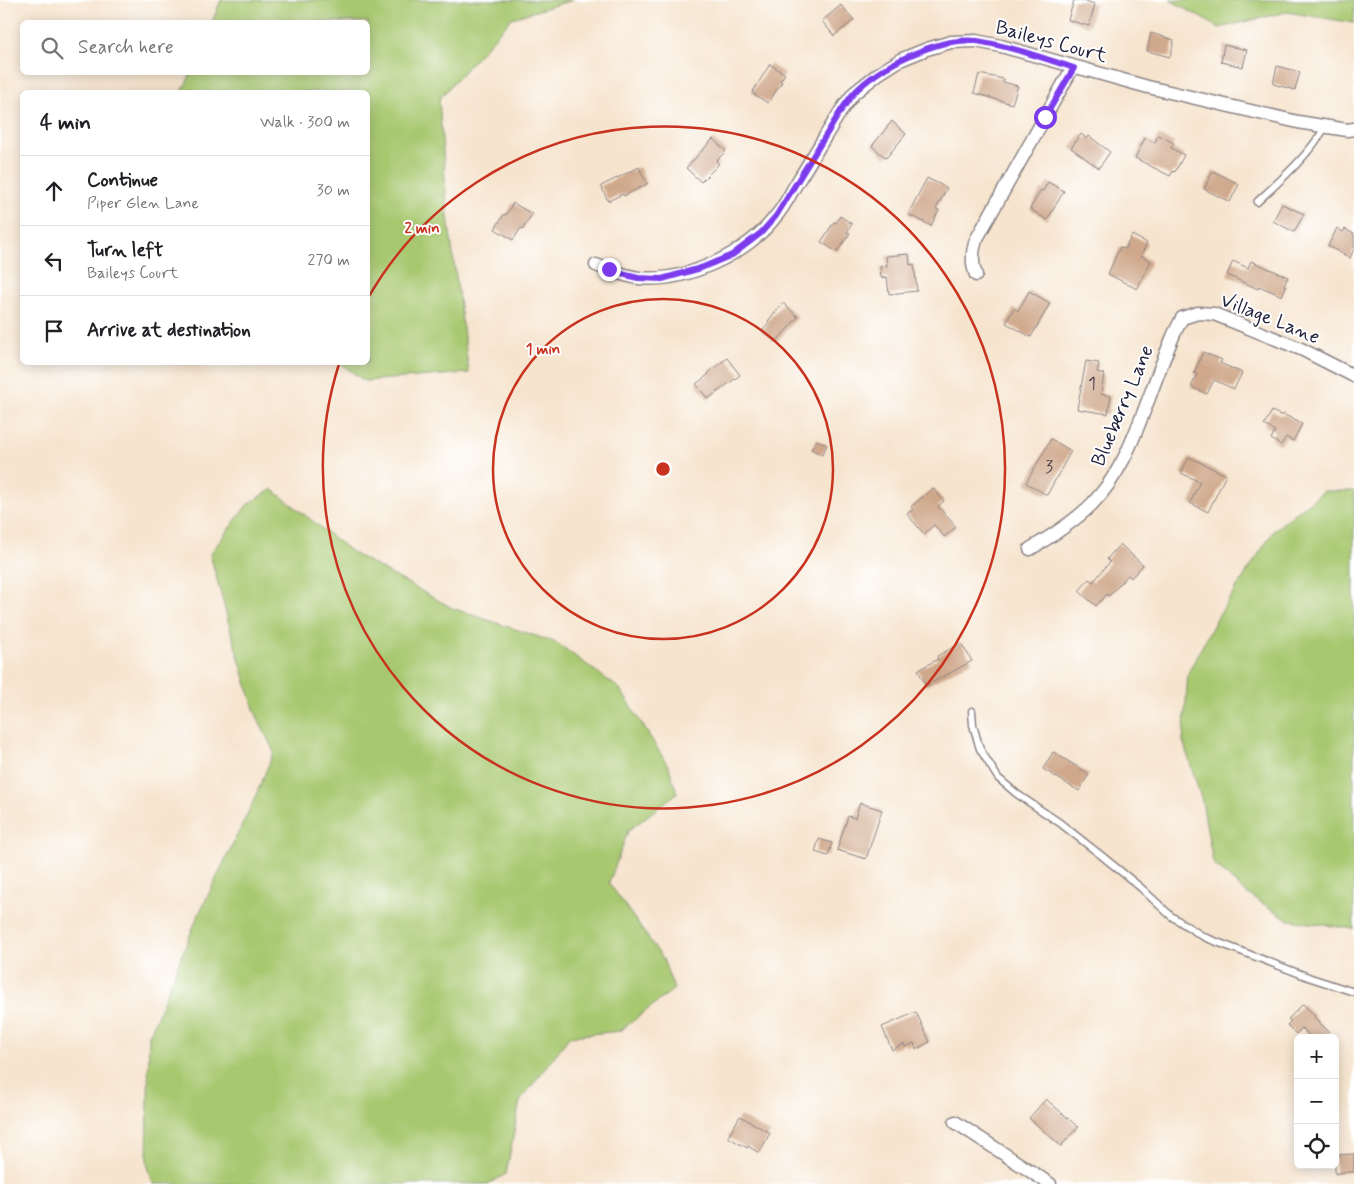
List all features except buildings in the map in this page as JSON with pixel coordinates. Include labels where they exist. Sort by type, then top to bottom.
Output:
[{"type":"street","name":"Baileys Court","points":[[596,264],[638,278],[662,279],[701,268],[732,255],[761,233],[776,216],[842,109],[854,94],[878,74],[900,60],[951,42],[976,41],[1001,46],[1148,88],[1298,122],[1347,130],[1354,129]]},
{"type":"street","points":[[976,275],[972,255],[980,234],[1074,68]]},
{"type":"street","name":"Village Lane","points":[[1198,313],[1214,314],[1301,349],[1354,376]]},
{"type":"street","name":"Blueberry Lane","points":[[1030,549],[1071,522],[1091,505],[1109,484],[1134,439],[1174,334],[1182,318],[1198,313]]},
{"type":"street","points":[[954,1122],[1050,1184]]},
{"type":"lane","points":[[1257,202],[1301,160],[1314,145],[1326,126]]},
{"type":"lane","points":[[972,711],[973,725],[980,750],[998,778],[1102,856],[1140,887],[1170,916],[1204,937],[1319,981],[1354,992]]},
{"type":"green space","points":[[221,0],[573,0],[512,18],[439,99],[448,217],[469,373],[364,381],[343,365],[370,365],[370,90],[183,90],[190,75],[370,75],[370,20],[213,20]]},
{"type":"green space","points":[[1170,0],[1354,0],[1354,23],[1287,12],[1219,28]]},
{"type":"green space","points":[[272,489],[353,553],[452,608],[557,643],[620,689],[669,767],[677,793],[628,831],[609,883],[663,959],[674,989],[620,1031],[570,1036],[520,1101],[506,1174],[488,1184],[153,1184],[147,1163],[149,1036],[197,918],[253,802],[274,752],[255,712],[210,554],[247,505]]},
{"type":"green space","points":[[1324,491],[1354,491],[1354,929],[1289,920],[1246,893],[1213,863],[1202,801],[1183,741],[1188,673],[1217,618],[1275,529]]},
{"type":"route","points":[[609,269],[638,278],[662,279],[701,268],[732,255],[761,233],[776,216],[842,109],[854,94],[878,74],[900,60],[927,49],[951,42],[976,41],[1001,46],[1074,68],[1045,117]]}]
